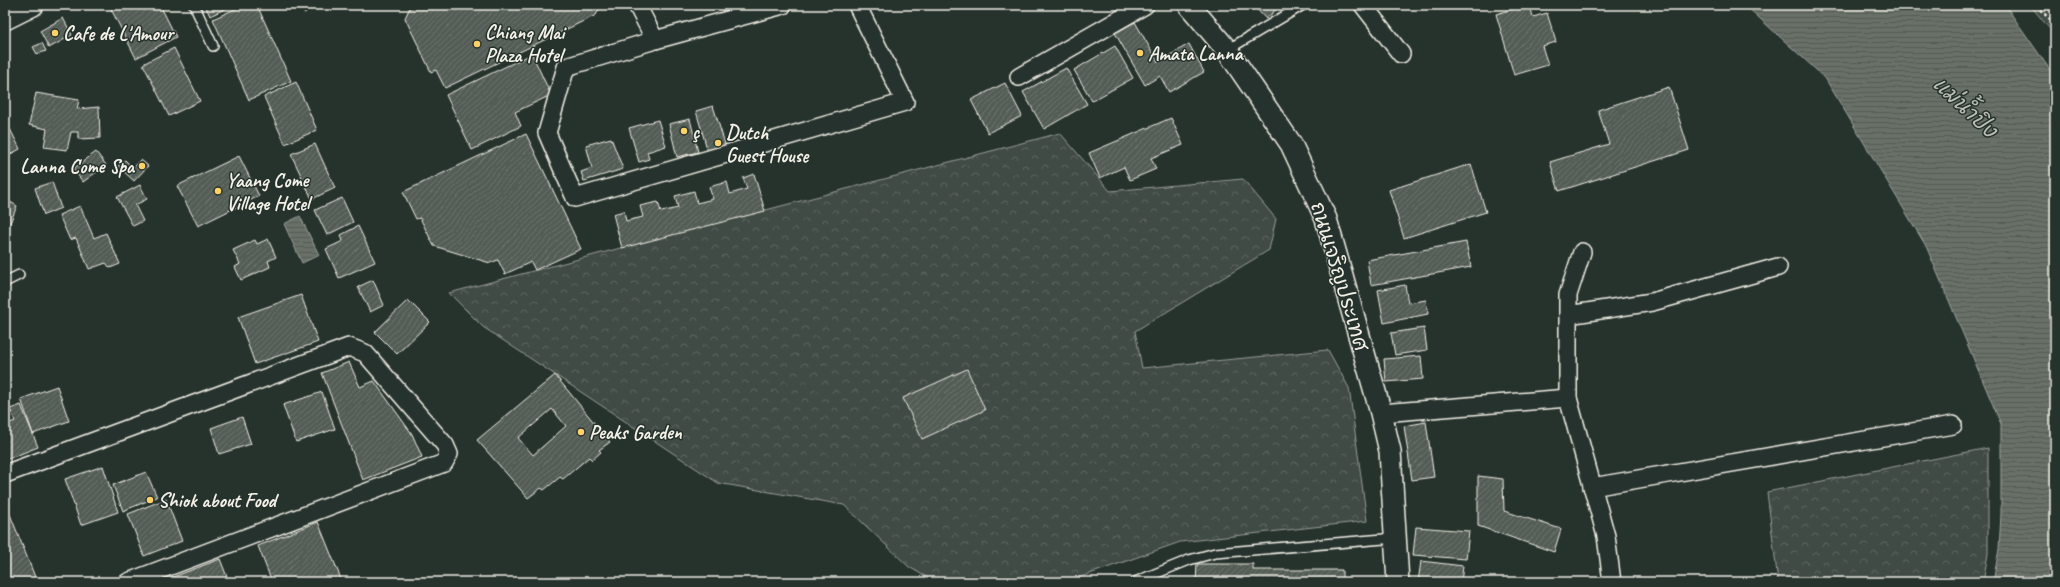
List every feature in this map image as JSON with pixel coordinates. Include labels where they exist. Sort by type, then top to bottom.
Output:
[{"type":"street","points":[[5,19],[33,5]]},
{"type":"street","points":[[637,5],[655,40]]},
{"type":"street","points":[[783,5],[655,40],[566,67],[547,133],[576,198],[905,102],[857,5]]},
{"type":"street","points":[[1019,77],[1145,5]]},
{"type":"street","name":"ถนนเจริญประเทศ","points":[[1189,5],[1227,50],[1291,144],[1326,219],[1381,413],[1390,451],[1398,582]]},
{"type":"street","points":[[1364,5],[1401,54]]},
{"type":"street","points":[[1582,252],[1568,295],[1568,398],[1606,536],[1612,582]]},
{"type":"street","points":[[1568,316],[1652,302],[1778,267]]},
{"type":"street","points":[[5,474],[349,347],[365,353],[447,449],[449,454],[444,463],[128,582]]},
{"type":"street","points":[[1381,413],[1568,398]]},
{"type":"street","points":[[1592,487],[1953,425]]},
{"type":"lane","points":[[194,5],[213,46]]},
{"type":"lane","points":[[1227,50],[1303,5]]},
{"type":"lane","points":[[5,282],[19,275]]},
{"type":"lane","points":[[1136,582],[1189,560],[1215,553],[1396,538]]},
{"type":"path","points":[[301,5],[306,15]]},
{"type":"path","points":[[2036,5],[2055,25]]},
{"type":"green space","points":[[2030,5],[2055,5],[2055,35],[2054,34]]},
{"type":"green space","points":[[1060,133],[1110,191],[1243,179],[1276,219],[1269,250],[1135,331],[1142,368],[1328,350],[1349,388],[1367,521],[1180,542],[1067,582],[935,582],[909,567],[844,505],[718,483],[483,327],[449,293]]},
{"type":"green space","points":[[1988,448],[1988,554],[1983,582],[1778,582],[1767,492]]},
{"type":"water","name":"แม่น้ำปิง","points":[[1745,5],[2005,5],[2055,77],[2055,582],[1993,582],[1999,549],[2001,514],[2001,424],[1926,246],[1825,78]]},
{"type":"water","points":[[300,216],[319,255],[302,263],[284,224]]},
{"type":"building","points":[[109,5],[160,5],[176,37],[136,58]]},
{"type":"building","points":[[205,5],[233,5],[210,16]]},
{"type":"building","points":[[244,5],[257,5],[291,81],[249,100],[213,19]]},
{"type":"building","name":"Chiang Mai Plaza Hotel","points":[[411,5],[597,5],[599,9],[596,15],[445,88],[436,70],[431,72],[405,18]]},
{"type":"building","points":[[720,5],[742,5],[724,14]]},
{"type":"building","points":[[1253,5],[1281,5],[1266,19]]},
{"type":"building","points":[[1281,5],[1292,5],[1286,11]]},
{"type":"building","points":[[1530,5],[1533,17],[1547,13],[1556,42],[1542,46],[1548,65],[1514,75],[1496,14]]},
{"type":"building","points":[[63,18],[72,35],[49,48],[40,31]]},
{"type":"building","name":"Amata Lanna","points":[[1135,22],[1158,62],[1189,44],[1204,72],[1169,92],[1160,76],[1145,85],[1115,33]]},
{"type":"building","points":[[42,43],[46,51],[37,54],[33,47]]},
{"type":"building","points":[[1115,46],[1133,78],[1092,101],[1074,70]]},
{"type":"building","points":[[174,48],[200,101],[169,116],[143,64]]},
{"type":"building","points":[[532,54],[551,95],[515,112],[521,126],[472,150],[446,95]]},
{"type":"building","points":[[1066,68],[1087,104],[1044,129],[1023,92]]},
{"type":"building","points":[[296,82],[317,130],[285,144],[264,97]]},
{"type":"building","points":[[1005,83],[1022,116],[988,133],[971,100]]},
{"type":"building","points":[[1669,87],[1689,150],[1559,191],[1550,162],[1609,144],[1598,110]]},
{"type":"building","points":[[36,93],[79,100],[77,109],[99,107],[100,138],[78,139],[78,132],[71,132],[67,150],[44,147],[47,129],[29,125]]},
{"type":"building","points":[[713,106],[726,147],[708,152],[696,111]]},
{"type":"building","points":[[1171,118],[1183,145],[1151,158],[1156,169],[1130,180],[1124,167],[1100,178],[1089,153]]},
{"type":"building","points":[[5,119],[20,149],[5,157]]},
{"type":"building","points":[[690,119],[698,152],[677,157],[669,124]]},
{"type":"building","points":[[658,120],[666,146],[647,152],[649,159],[639,162],[629,128]]},
{"type":"building","points":[[526,134],[581,249],[535,270],[531,262],[505,274],[498,260],[490,263],[434,246],[420,218],[416,219],[403,192]]},
{"type":"building","points":[[611,138],[623,169],[584,181],[581,172],[592,168],[586,145]]},
{"type":"building","points":[[315,144],[335,188],[312,199],[291,154]]},
{"type":"building","points":[[96,152],[106,165],[83,182],[73,169]]},
{"type":"building","name":"Yaang Come Village Hotel","points":[[239,156],[259,196],[198,226],[177,186]]},
{"type":"building","points":[[125,160],[133,168],[141,160],[148,166],[134,181],[118,166]]},
{"type":"building","points":[[1471,164],[1486,212],[1404,238],[1389,190]]},
{"type":"building","points":[[754,174],[765,211],[622,248],[613,214],[624,211],[626,221],[643,217],[640,206],[658,202],[661,212],[678,208],[675,196],[694,191],[697,203],[713,199],[709,187],[727,182],[730,194],[747,189],[743,178]]},
{"type":"building","points":[[52,182],[61,208],[44,215],[35,188]]},
{"type":"building","points":[[140,185],[147,199],[135,205],[143,221],[133,226],[117,197]]},
{"type":"building","points":[[342,198],[353,222],[327,235],[315,210]]},
{"type":"building","points":[[5,199],[17,206],[5,235]]},
{"type":"building","points":[[80,206],[94,238],[106,233],[120,264],[110,268],[106,263],[89,269],[76,238],[70,240],[59,215]]},
{"type":"building","points":[[358,226],[375,262],[339,278],[326,249],[343,241],[341,235]]},
{"type":"building","points":[[268,239],[276,257],[268,261],[270,267],[241,280],[235,267],[240,264],[233,250],[255,240],[257,244]]},
{"type":"building","points":[[1466,242],[1471,267],[1371,285],[1367,260]]},
{"type":"building","points":[[373,280],[384,305],[370,312],[358,287]]},
{"type":"building","points":[[1405,285],[1408,303],[1426,300],[1428,314],[1384,323],[1378,290]]},
{"type":"building","points":[[301,295],[318,342],[255,364],[238,317]]},
{"type":"building","points":[[408,300],[430,322],[397,354],[375,332]]},
{"type":"building","points":[[1424,328],[1427,350],[1395,355],[1391,333]]},
{"type":"building","points":[[1421,356],[1423,379],[1386,382],[1384,359]]},
{"type":"building","points":[[349,362],[360,387],[374,381],[412,434],[422,457],[363,480],[322,373]]},
{"type":"building","points":[[967,369],[985,410],[922,439],[903,398]]},
{"type":"building","name":"Peaks Garden","points":[[555,375],[610,442],[599,450],[601,452],[592,460],[589,457],[563,479],[560,477],[544,490],[541,488],[528,498],[477,440]],"holes":[[[552,409],[566,426],[533,455],[518,438]]]},
{"type":"building","points":[[57,386],[69,421],[33,434],[21,399]]},
{"type":"building","points":[[322,392],[335,429],[296,442],[283,405]]},
{"type":"building","points":[[21,405],[38,447],[5,460],[5,425],[15,421],[10,409]]},
{"type":"building","points":[[242,417],[251,444],[219,454],[211,428]]},
{"type":"building","points":[[1426,422],[1434,477],[1412,480],[1404,426]]},
{"type":"building","points":[[103,466],[118,512],[81,525],[65,479]]},
{"type":"building","points":[[146,472],[157,497],[123,511],[113,485]]},
{"type":"building","points":[[1478,476],[1503,479],[1504,511],[1561,529],[1554,552],[1478,526]]},
{"type":"building","points":[[166,499],[182,541],[144,556],[128,514]]},
{"type":"building","points":[[5,502],[37,582],[5,582]]},
{"type":"building","points":[[318,522],[341,579],[335,582],[272,582],[258,546]]},
{"type":"building","points":[[1416,527],[1469,531],[1466,559],[1413,555]]},
{"type":"building","points":[[220,559],[229,582],[169,582],[168,579]]},
{"type":"building","points":[[1421,561],[1463,566],[1461,582],[1418,582]]},
{"type":"building","points":[[1197,564],[1253,564],[1253,570],[1342,570],[1342,582],[1196,582]]},
{"type":"place","name":"Cafe de L'Amour","points":[[55,33]]},
{"type":"place","name":"Chiang Mai Plaza Hotel","points":[[477,44]]},
{"type":"place","name":"Amata Lanna","points":[[1140,53]]},
{"type":"place","name":"ç","points":[[684,131]]},
{"type":"place","name":"Dutch Guest House","points":[[718,143]]},
{"type":"place","name":"Lanna Come Spa","points":[[142,166]]},
{"type":"place","name":"Yaang Come Village Hotel","points":[[218,191]]},
{"type":"place","name":"Peaks Garden","points":[[581,432]]},
{"type":"place","name":"Shiok about Food","points":[[150,500]]}]
